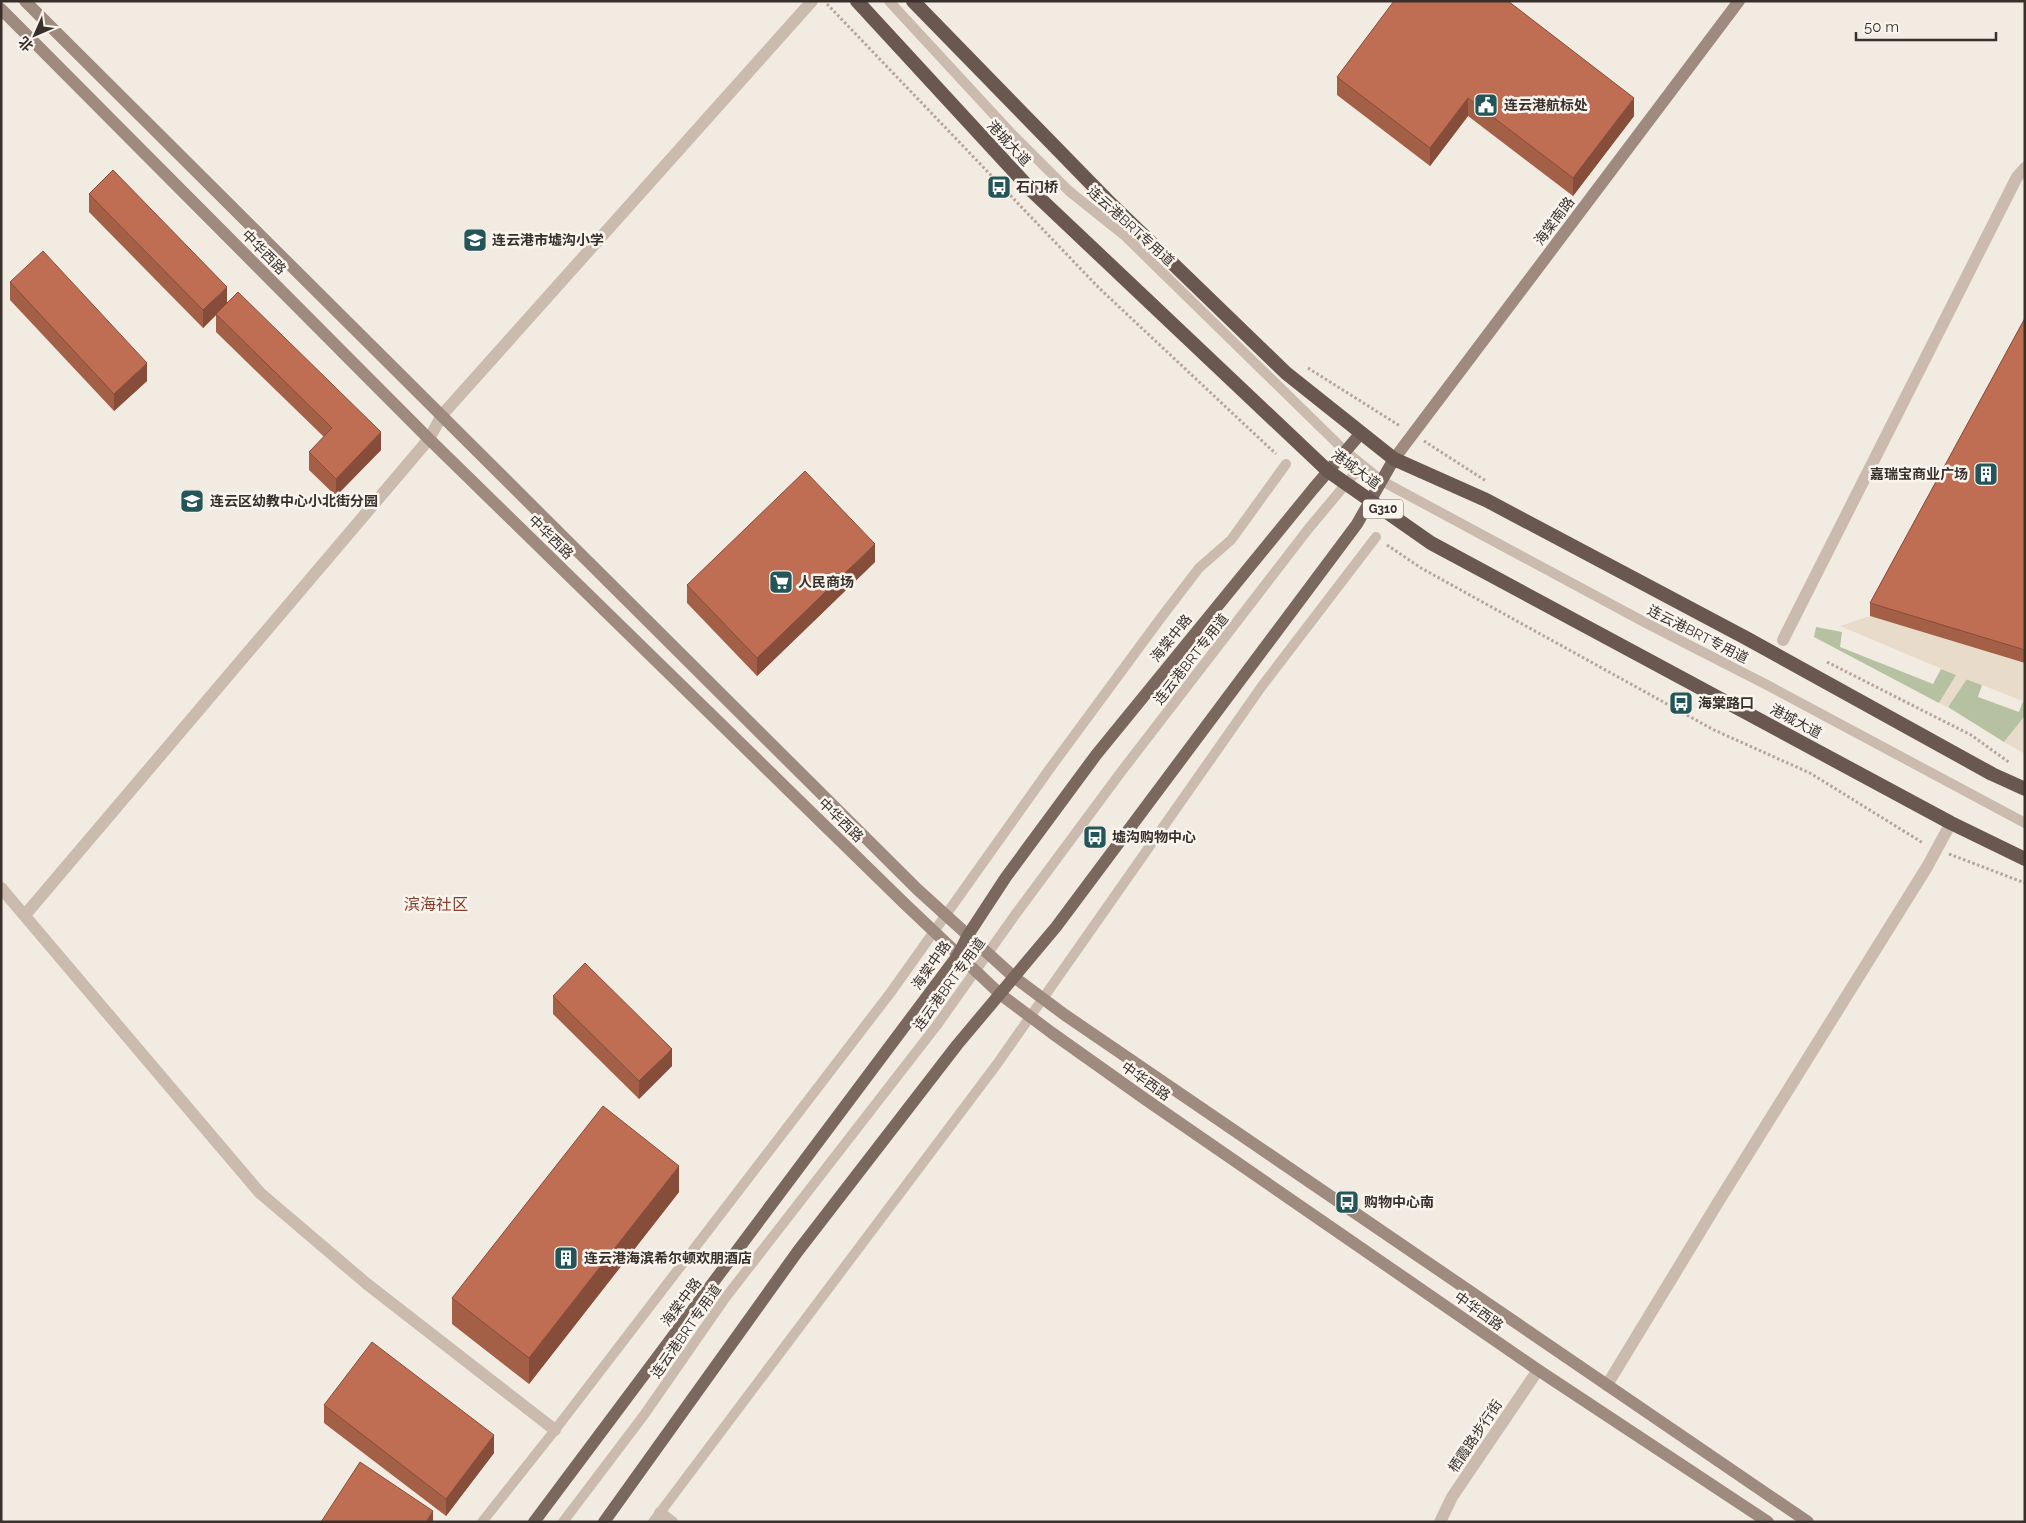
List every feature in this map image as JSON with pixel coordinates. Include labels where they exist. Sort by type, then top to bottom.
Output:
[{"type":"highway","name":"港城大道","points":[[857,1],[1033,192],[1328,471],[1431,543],[1951,823],[2025,859]]},
{"type":"highway","points":[[913,1],[1107,200],[1286,373],[1394,459],[1486,500],[1746,638],[1992,774],[2025,789]]},
{"type":"main road","points":[[25,1],[917,889],[1014,976],[1043,998],[1808,1522]]},
{"type":"main road","name":"海棠南路","points":[[1394,459],[1739,1]]},
{"type":"main road","name":"中华西路","points":[[1,9],[429,438],[934,932],[1000,994],[1146,1099],[1538,1370],[1768,1522]]},
{"type":"main road","name":"海棠中路","points":[[534,1522],[958,955],[968,935],[1006,877],[1096,755],[1361,433]]},
{"type":"main road","points":[[604,1522],[798,1251],[957,1045],[1062,919],[1357,524],[1394,459]]},
{"type":"street","points":[[25,915],[429,438],[442,415],[812,1]]},
{"type":"street","points":[[1782,640],[2017,177],[2025,168]]},
{"type":"street","points":[[1607,1385],[1717,1204],[1927,867],[1951,823]]},
{"type":"street","points":[[1,888],[260,1192],[367,1284],[555,1430]]},
{"type":"street","name":"栖霞路步行街","points":[[1440,1522],[1452,1497],[1538,1370]]},
{"type":"street","points":[[656,1517],[672,1522]]},
{"type":"lane","name":"连云港BRT专用道","points":[[888,1],[1016,138],[1069,191],[1124,235],[1345,451],[1382,482],[1637,619],[1769,686],[2025,823]]},
{"type":"lane","points":[[482,1522],[555,1430],[891,992],[1051,767],[1160,619],[1200,568],[1231,540],[1286,464]]},
{"type":"lane","name":"连云港BRT专用道","points":[[564,1522],[644,1416],[726,1297],[937,1025],[1121,772],[1302,536],[1361,466]]},
{"type":"lane","points":[[656,1517],[997,1064],[1262,686],[1376,537]]},
{"type":"path","points":[[1300,363],[1487,481]]},
{"type":"path","points":[[1825,661],[1971,736],[2017,768]]},
{"type":"green space","points":[[1816,627],[1842,632],[1840,647],[1933,684],[1941,669],[1957,675],[1939,703],[1814,637]]},
{"type":"green space","points":[[1966,679],[1982,685],[1978,697],[2019,712],[2023,701],[2025,702],[2025,716],[2004,742],[1948,707]]},
{"type":"shaded area","points":[[1870,616],[2025,663],[2025,702],[1967,679],[1948,707],[1939,703],[1956,675],[1840,626]]},
{"type":"shaded area","points":[[2025,716],[2025,754],[2004,742]]},
{"type":"building","name":"连云港航标处","points":[[1394,1],[1508,1],[1634,98],[1573,178],[1468,98],[1430,148],[1337,77]]},
{"type":"building","points":[[113,170],[227,287],[203,310],[89,194]]},
{"type":"building","points":[[43,251],[147,363],[114,394],[10,282]]},
{"type":"building","points":[[238,292],[381,432],[336,479],[309,452],[332,428],[216,314]]},
{"type":"building","name":"嘉瑞宝商业广场","points":[[2025,318],[2025,650],[1870,603]]},
{"type":"building","name":"人民商场","points":[[805,471],[875,544],[757,658],[687,585]]},
{"type":"building","points":[[585,963],[672,1049],[639,1081],[553,996]]},
{"type":"building","name":"连云港海滨希尔顿欢朋酒店","points":[[603,1106],[679,1166],[529,1358],[452,1298]]},
{"type":"building","points":[[372,1342],[494,1435],[446,1499],[324,1405]]},
{"type":"building","points":[[360,1462],[433,1511],[426,1522],[321,1522]]},
{"type":"place","name":"连云港航标处","points":[[1486,105]]},
{"type":"place","name":"石门桥","points":[[999,187]]},
{"type":"place","name":"连云港市墟沟小学","points":[[475,240]]},
{"type":"place","name":"嘉瑞宝商业广场","points":[[1986,474]]},
{"type":"place","name":"连云区幼教中心小北街分园","points":[[192,501]]},
{"type":"place","name":"人民商场","points":[[781,582]]},
{"type":"place","name":"海棠路口","points":[[1681,703]]},
{"type":"place","name":"墟沟购物中心","points":[[1095,837]]},
{"type":"place","name":"购物中心南","points":[[1347,1202]]},
{"type":"place","name":"连云港海滨希尔顿欢朋酒店","points":[[566,1258]]},
{"type":"district","name":"滨海社区","points":[[436,904]]}]
